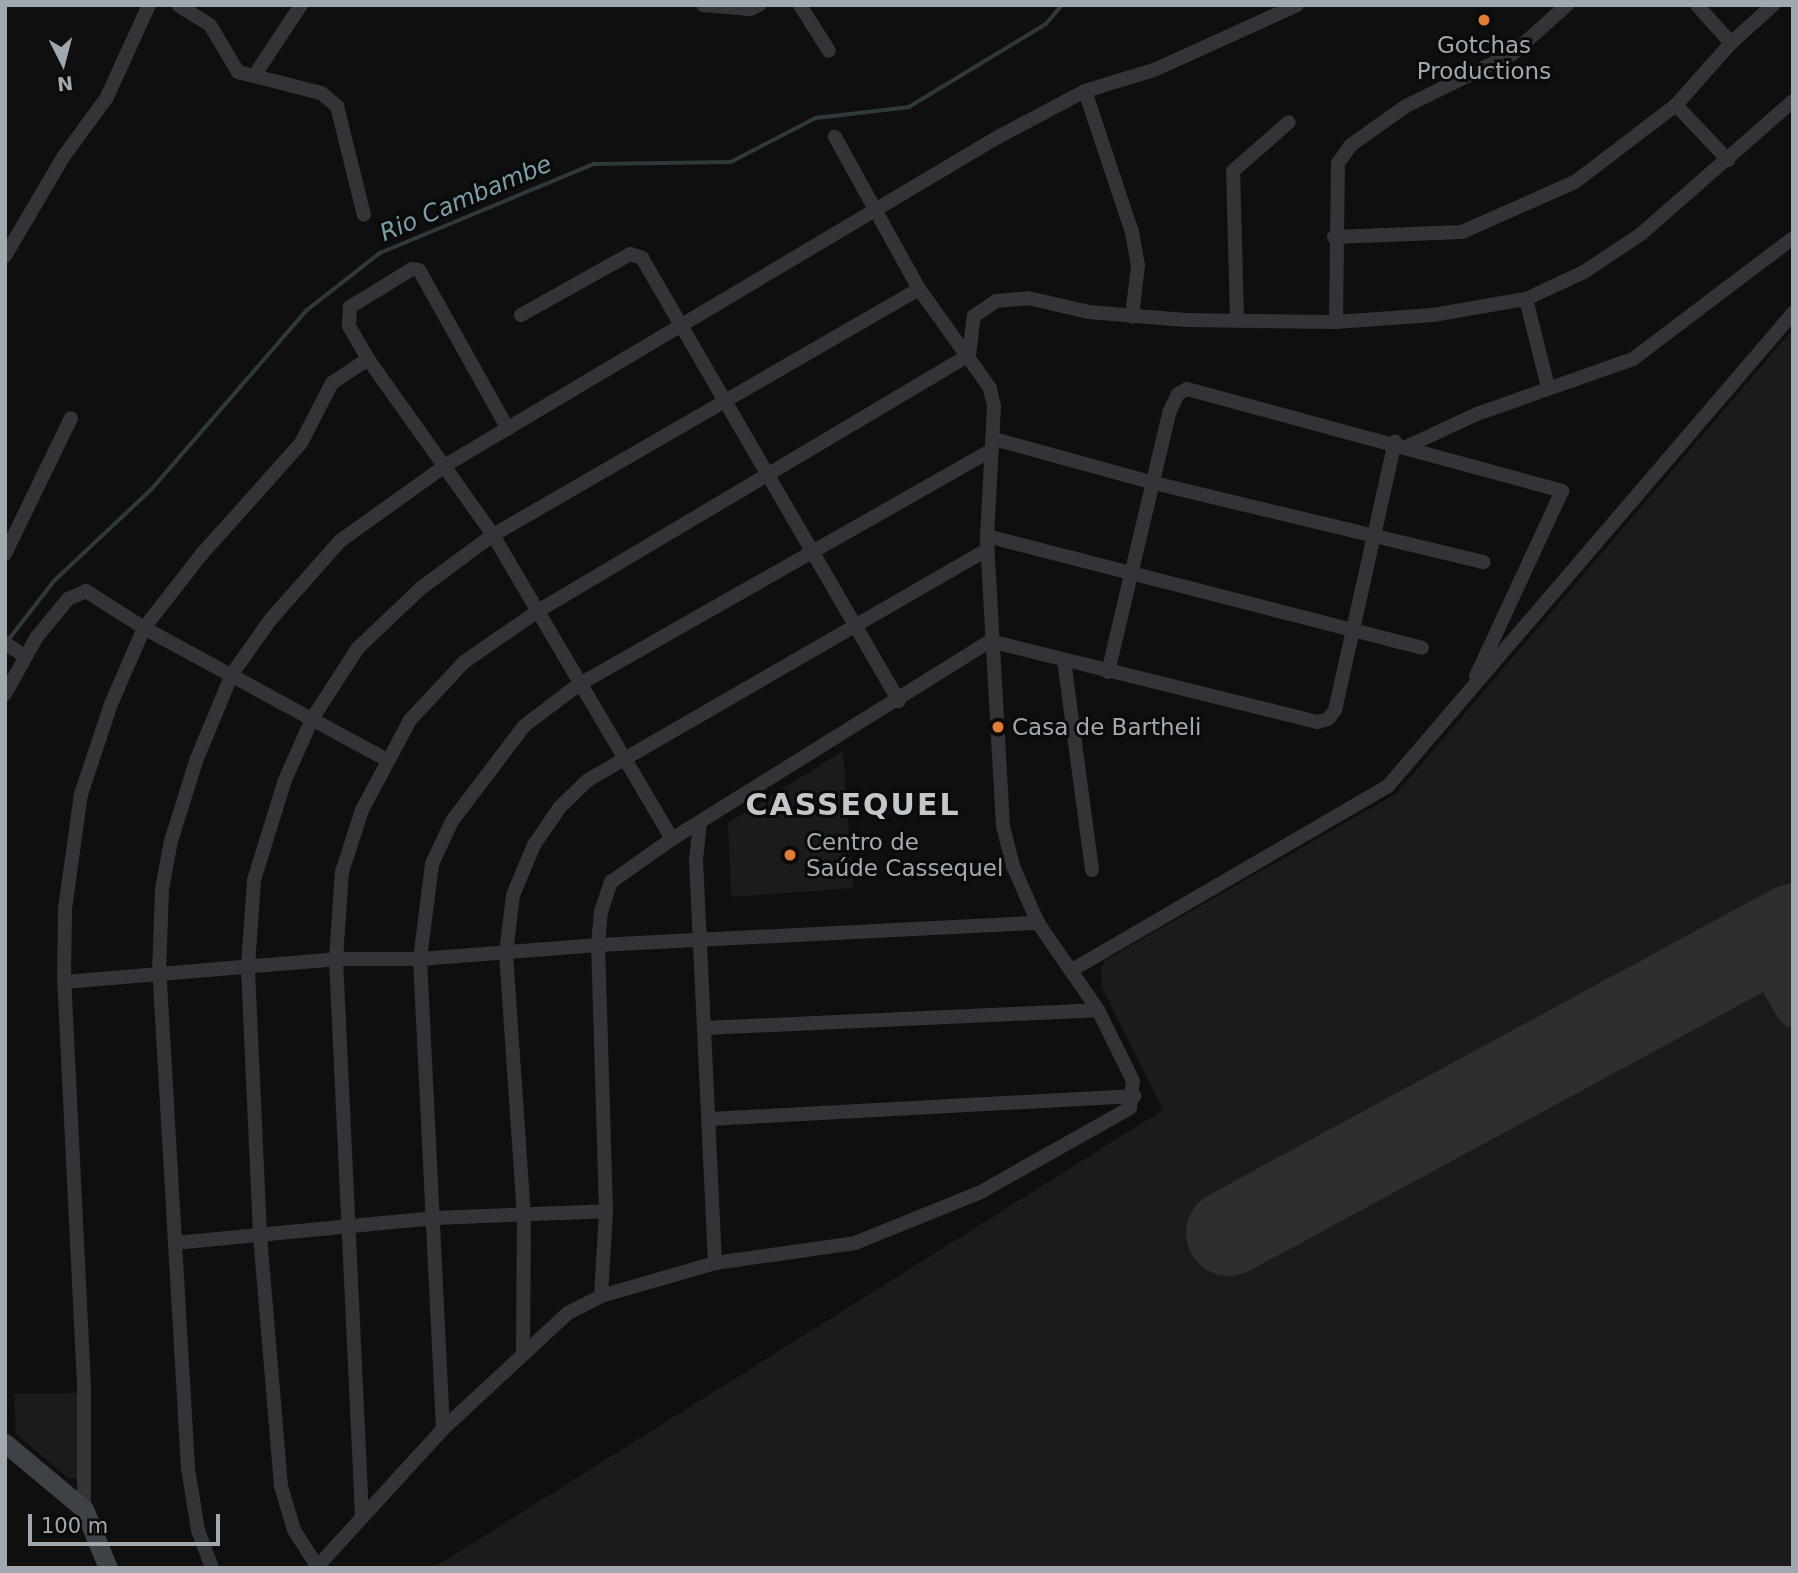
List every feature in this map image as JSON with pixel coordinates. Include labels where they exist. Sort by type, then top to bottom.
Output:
[{"type":"street","points":[[5,256],[64,156],[107,97],[149,5]]},
{"type":"street","points":[[178,5],[210,25],[231,68],[321,93],[337,106],[364,215]]},
{"type":"street","points":[[254,76],[301,5]]},
{"type":"street","points":[[703,5],[750,9],[759,5]]},
{"type":"street","points":[[800,5],[829,51]]},
{"type":"street","points":[[212,1568],[198,1530],[188,1468],[159,972],[162,889],[170,841],[196,761],[232,674],[271,619],[340,541],[446,465],[998,137],[1085,91],[1154,70],[1297,5]]},
{"type":"street","points":[[1336,321],[1334,237],[1338,163],[1351,145],[1406,106],[1512,54],[1567,5]]},
{"type":"street","points":[[1697,5],[1731,43]]},
{"type":"street","points":[[1334,237],[1462,232],[1575,182],[1676,105],[1731,43],[1773,5]]},
{"type":"street","points":[[1085,91],[1132,232],[1138,265],[1132,317]]},
{"type":"street","points":[[969,355],[975,316],[996,301],[1028,298],[1060,308],[1132,317],[1336,321],[1433,315],[1526,299],[1584,272],[1630,242],[1793,101]]},
{"type":"street","points":[[1676,105],[1728,160]]},
{"type":"street","points":[[1237,319],[1233,171],[1289,122]]},
{"type":"street","points":[[835,137],[873,212],[919,289],[969,355],[990,388],[993,444],[987,543],[990,641],[1003,826],[1013,866],[1038,923],[1097,1010],[1133,1081],[1134,1096],[1130,1108],[932,1215],[855,1243],[715,1263],[601,1296],[568,1314],[523,1350],[443,1429],[317,1567],[293,1531],[281,1486],[260,1234],[248,966],[254,880],[285,780],[312,719],[366,640],[421,588],[493,535],[919,289]]},
{"type":"street","points":[[1401,444],[1548,387],[1633,359],[1793,238]]},
{"type":"street","points":[[521,314],[630,254],[637,254],[769,474],[899,701]]},
{"type":"street","points":[[508,429],[418,269],[350,307],[349,326],[368,359],[446,465],[493,535],[578,685],[672,839]]},
{"type":"street","points":[[1526,299],[1548,387]]},
{"type":"street","points":[[1072,971],[1388,786],[1793,313]]},
{"type":"street","points":[[362,1516],[336,959],[342,872],[351,836],[387,760],[410,719],[464,662],[538,611],[969,355]]},
{"type":"street","points":[[108,1568],[84,1508],[84,1385],[64,982],[65,909],[81,794],[111,705],[144,628],[208,546],[301,443],[332,383],[368,359]]},
{"type":"street","points":[[1108,672],[1155,483],[1169,412],[1178,394],[1187,389],[1401,444],[1558,489],[1563,495],[1466,696]]},
{"type":"street","points":[[5,554],[71,418]]},
{"type":"street","points":[[443,1429],[435,1218],[420,959],[432,864],[452,821],[524,726],[578,685],[993,444],[1484,562]]},
{"type":"street","points":[[601,1296],[606,1211],[598,945],[601,912],[611,882],[700,821],[899,701],[990,641],[1317,722],[1328,719],[1335,710],[1351,633],[1401,444]]},
{"type":"street","points":[[523,1350],[524,1217],[506,953],[513,895],[534,845],[560,807],[588,780],[855,624],[987,543],[1133,574],[1351,633],[1422,648]]},
{"type":"street","points":[[5,694],[15,650],[78,592],[86,591],[144,628],[387,760]]},
{"type":"street","points":[[1064,660],[1092,870]]},
{"type":"street","points":[[700,821],[696,860],[703,942],[715,1263]]},
{"type":"street","points":[[64,982],[336,959],[420,959],[598,945],[703,942],[1038,923]]},
{"type":"street","points":[[705,1028],[1097,1010]]},
{"type":"street","points":[[710,1119],[1134,1096]]},
{"type":"street","points":[[174,1242],[435,1218],[524,1217],[606,1211]]},
{"type":"street","points":[[5,1443],[84,1508]]},
{"type":"shaded area","points":[[1793,329],[1793,1568],[433,1568],[1163,1110],[1102,988],[1101,968],[1106,960],[1397,793]]},
{"type":"shaded area","name":"Centro de Saúde Cassequel","points":[[843,751],[853,888],[731,897],[728,823]]},
{"type":"shaded area","points":[[78,1393],[79,1478],[69,1479],[16,1434],[14,1394]]},
{"type":"waterway","name":"Rio Cambambe","points":[[9,639],[55,580],[151,490],[306,311],[380,253],[594,164],[731,162],[816,118],[909,107],[1046,24],[1062,5]]},
{"type":"taxiway","points":[[1757,946],[1793,1009]]},
{"type":"runway","points":[[1229,1233],[1793,927]]},
{"type":"place","name":"Gotchas Productions","points":[[1484,20]]},
{"type":"place","name":"Casa de Bartheli","points":[[998,727]]},
{"type":"place","name":"Centro de Saúde Cassequel","points":[[790,855]]},
{"type":"district","name":"CASSEQUEL","points":[[853,805]]}]
